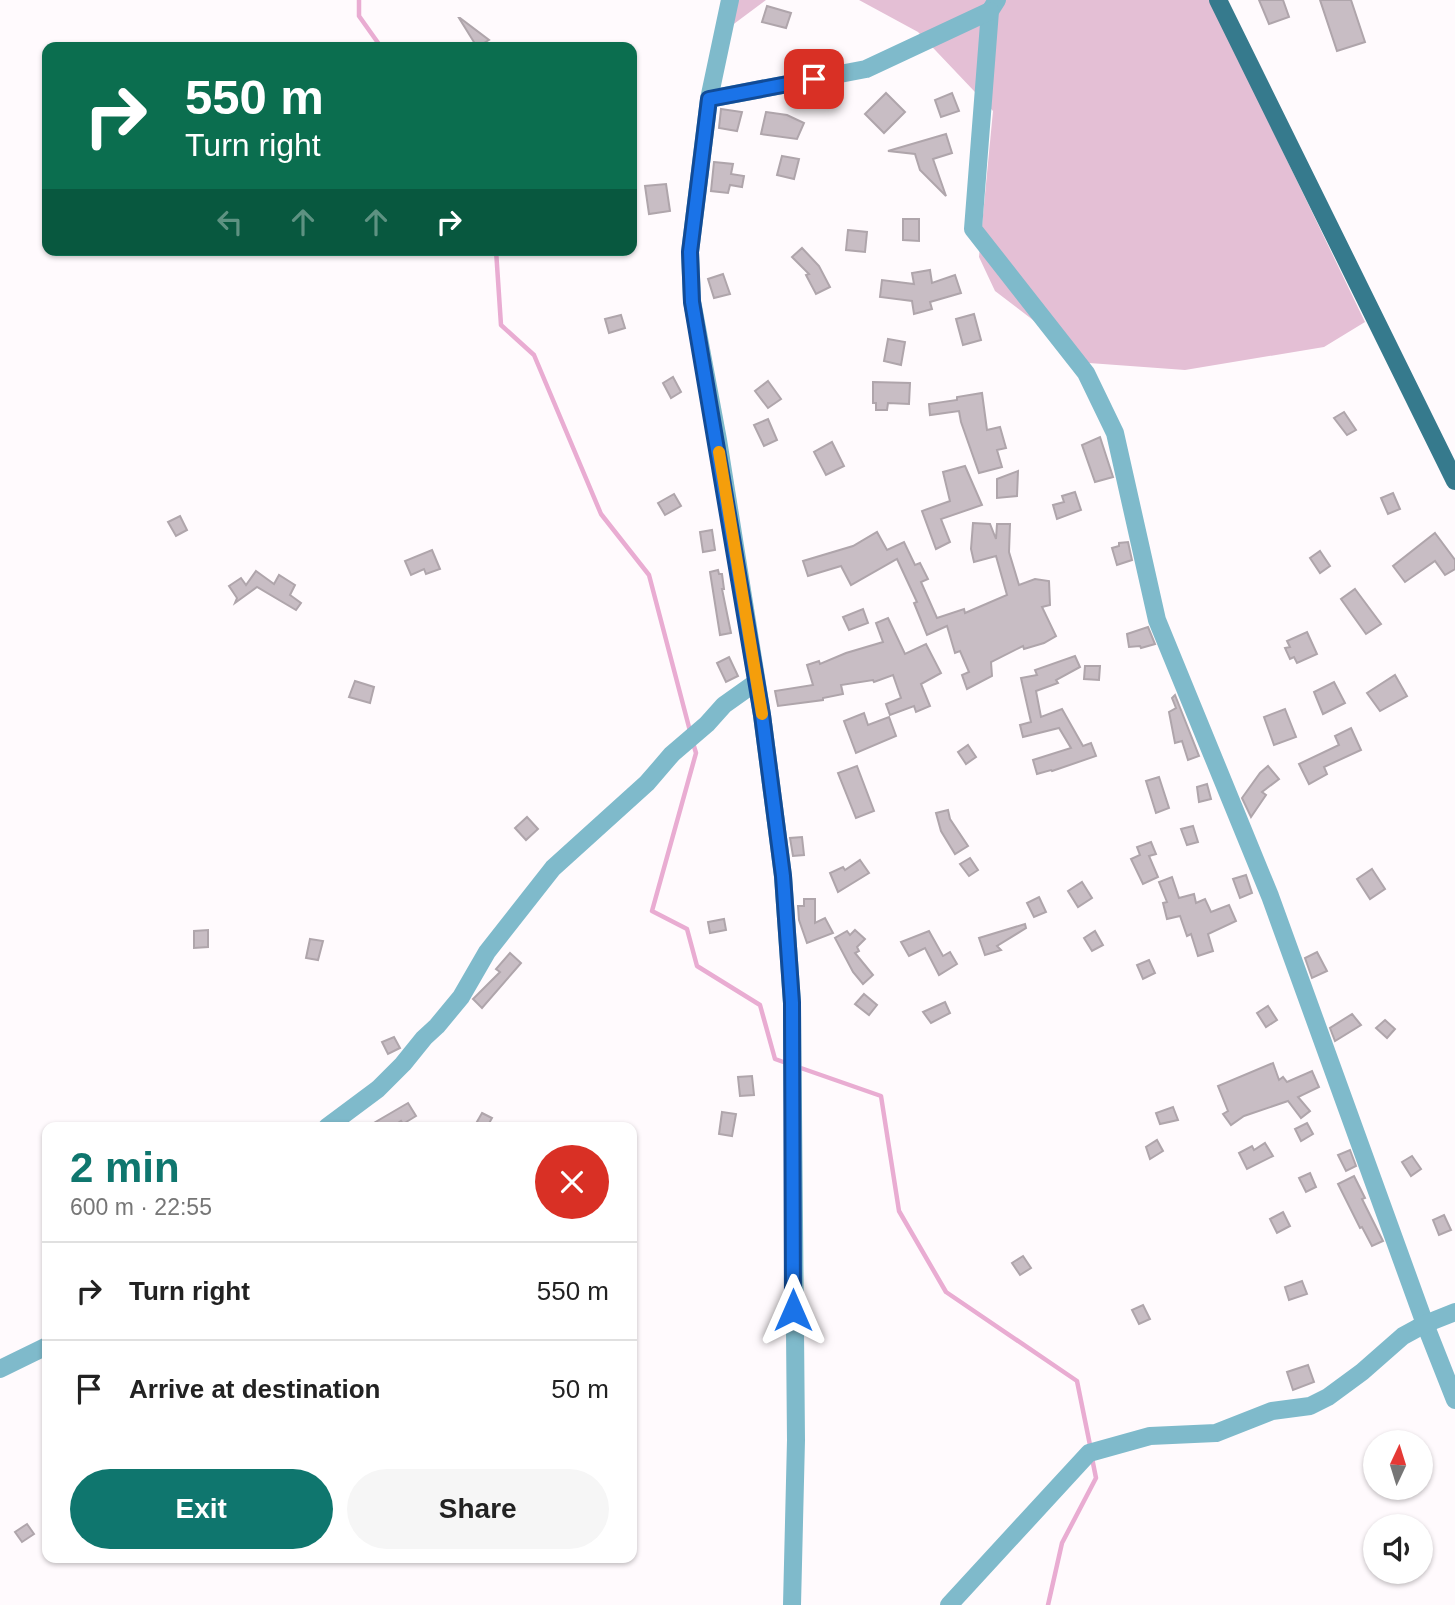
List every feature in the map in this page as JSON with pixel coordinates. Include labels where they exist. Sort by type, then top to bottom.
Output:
[{"type":"main road","points":[[1218,0],[1455,481]]},
{"type":"street","points":[[730,0],[709,99],[690,252],[692,302],[718,440],[762,715],[783,876],[792,1003],[796,1440],[792,1605]]},
{"type":"street","points":[[709,99],[866,69],[993,5]]},
{"type":"street","points":[[993,5],[973,229],[1086,373],[1115,433],[1157,620],[1270,896],[1455,1400]]},
{"type":"street","points":[[334,1122],[378,1089],[437,1026],[461,998],[487,952],[553,868],[646,783],[672,754],[724,705],[755,682]]},
{"type":"street","points":[[949,1605],[1089,1453],[1150,1436],[1216,1433],[1272,1411],[1310,1406],[1328,1397],[1362,1372],[1403,1336],[1455,1312]]},
{"type":"street","points":[[0,1369],[42,1348]]},
{"type":"shaded area","points":[[722,0],[766,0],[723,32]]},
{"type":"shaded area","points":[[859,0],[1210,0],[1365,322],[1324,347],[1185,370],[1089,363],[995,291],[979,257],[993,111],[918,32]]},
{"type":"building","points":[[1259,0],[1283,0],[1289,17],[1269,24]]},
{"type":"building","points":[[1320,0],[1351,0],[1365,42],[1337,51]]},
{"type":"building","points":[[767,6],[791,13],[786,28],[762,22]]},
{"type":"building","points":[[459,18],[489,40],[474,42]]},
{"type":"building","points":[[886,93],[905,112],[884,133],[865,114]]},
{"type":"building","points":[[952,93],[959,111],[941,117],[935,100]]},
{"type":"building","points":[[721,109],[742,112],[737,131],[719,128]]},
{"type":"building","points":[[766,112],[787,115],[804,123],[797,139],[761,134]]},
{"type":"building","points":[[946,134],[952,153],[933,159],[946,196],[920,170],[915,154],[888,151]]},
{"type":"building","points":[[782,156],[799,159],[794,179],[777,175]]},
{"type":"building","points":[[714,162],[733,164],[731,174],[744,176],[742,187],[730,185],[728,193],[711,191]]},
{"type":"building","points":[[666,184],[670,211],[649,214],[645,186]]},
{"type":"building","points":[[903,219],[919,219],[919,241],[903,240]]},
{"type":"building","points":[[848,230],[867,232],[865,252],[846,250]]},
{"type":"building","points":[[802,248],[819,266],[830,287],[816,294],[806,275],[809,274],[792,257]]},
{"type":"building","points":[[930,270],[932,283],[955,275],[961,293],[930,302],[932,309],[914,314],[912,301],[880,297],[882,280],[914,284],[912,273]]},
{"type":"building","points":[[723,274],[730,294],[714,298],[708,279]]},
{"type":"building","points":[[974,314],[981,340],[963,345],[956,319]]},
{"type":"building","points":[[621,315],[625,328],[609,333],[605,319]]},
{"type":"building","points":[[888,339],[905,342],[901,365],[884,361]]},
{"type":"building","points":[[673,377],[681,392],[671,398],[663,383]]},
{"type":"building","points":[[768,381],[781,399],[768,408],[755,391]]},
{"type":"building","points":[[873,382],[910,383],[909,404],[888,403],[887,410],[876,410],[876,403],[873,403]]},
{"type":"building","points":[[982,393],[987,430],[1000,427],[1006,448],[997,450],[1002,467],[979,473],[959,411],[930,415],[929,404]]},
{"type":"building","points":[[1344,412],[1356,430],[1347,435],[1334,418]]},
{"type":"building","points":[[768,419],[777,440],[764,446],[754,425]]},
{"type":"building","points":[[1100,437],[1113,477],[1095,482],[1082,445]]},
{"type":"building","points":[[832,442],[844,466],[826,475],[814,452]]},
{"type":"building","points":[[965,466],[982,505],[941,519],[950,542],[936,549],[922,511],[950,501],[943,472]]},
{"type":"building","points":[[1018,471],[1017,496],[997,498],[997,479]]},
{"type":"building","points":[[1075,492],[1081,510],[1057,519],[1053,505],[1064,502],[1062,496]]},
{"type":"building","points":[[1393,493],[1400,509],[1388,514],[1381,498]]},
{"type":"building","points":[[674,494],[681,506],[665,515],[658,503]]},
{"type":"building","points":[[180,516],[187,530],[176,536],[168,522]]},
{"type":"building","points":[[973,523],[990,524],[996,539],[997,524],[1010,524],[1009,552],[1019,585],[1035,579],[1049,581],[1050,605],[1042,607],[1056,636],[1044,643],[1024,649],[1023,646],[991,662],[992,676],[967,689],[962,675],[969,672],[960,651],[955,653],[947,626],[927,635],[914,603],[917,602],[897,559],[851,585],[841,566],[808,576],[803,561],[853,546],[877,532],[887,550],[904,542],[915,565],[920,563],[928,579],[921,582],[937,618],[964,609],[965,613],[1007,595],[996,556],[974,562],[971,549]]},
{"type":"building","points":[[712,530],[715,550],[703,552],[700,532]]},
{"type":"building","points":[[1435,533],[1455,560],[1455,569],[1445,575],[1435,561],[1405,582],[1393,566]]},
{"type":"building","points":[[1128,542],[1132,560],[1117,565],[1112,548],[1119,546],[1119,543]]},
{"type":"building","points":[[432,550],[440,569],[426,574],[424,569],[411,575],[405,561]]},
{"type":"building","points":[[1320,551],[1330,566],[1320,573],[1310,558]]},
{"type":"building","points":[[718,570],[719,574],[722,574],[722,589],[731,633],[720,635],[710,572]]},
{"type":"building","points":[[256,571],[274,584],[279,575],[295,585],[290,595],[301,603],[296,610],[257,587],[235,603],[237,598],[229,586],[241,578],[246,585]]},
{"type":"building","points":[[1355,589],[1381,624],[1366,634],[1341,599]]},
{"type":"building","points":[[863,609],[868,623],[849,630],[843,617]]},
{"type":"building","points":[[888,618],[905,654],[926,644],[941,673],[921,684],[930,706],[916,712],[914,706],[890,715],[886,704],[901,698],[893,675],[874,682],[841,685],[843,694],[823,700],[778,706],[775,691],[813,685],[807,665],[819,661],[820,664],[883,642],[876,623]]},
{"type":"building","points":[[1148,627],[1155,644],[1141,648],[1129,647],[1127,634]]},
{"type":"building","points":[[1307,632],[1317,654],[1297,663],[1294,657],[1290,659],[1285,648],[1290,647],[1287,641]]},
{"type":"building","points":[[1075,656],[1080,667],[1056,680],[1058,683],[1036,691],[1041,717],[1062,709],[1083,746],[1091,743],[1096,756],[1037,774],[1033,760],[1071,748],[1059,728],[1023,737],[1020,725],[1031,722],[1021,678],[1037,675],[1035,670]]},
{"type":"building","points":[[729,657],[738,676],[726,682],[717,663]]},
{"type":"building","points":[[1085,666],[1100,666],[1099,680],[1084,679]]},
{"type":"building","points":[[1395,675],[1407,696],[1380,711],[1367,693]]},
{"type":"building","points":[[355,681],[374,687],[370,703],[349,697]]},
{"type":"building","points":[[1334,682],[1345,703],[1323,714],[1314,692]]},
{"type":"building","points":[[1175,695],[1199,756],[1188,760],[1182,741],[1175,743],[1169,712],[1176,708],[1172,698]]},
{"type":"building","points":[[1285,709],[1296,737],[1274,745],[1264,717]]},
{"type":"building","points":[[864,713],[868,725],[889,717],[896,736],[856,753],[844,721]]},
{"type":"building","points":[[1351,728],[1361,750],[1324,767],[1327,774],[1309,784],[1299,764],[1339,745],[1335,736]]},
{"type":"building","points":[[968,745],[976,757],[966,764],[958,752]]},
{"type":"building","points":[[857,766],[874,811],[856,818],[838,773]]},
{"type":"building","points":[[1268,766],[1279,779],[1262,792],[1266,795],[1251,817],[1242,798]]},
{"type":"building","points":[[1159,777],[1169,808],[1156,813],[1146,781]]},
{"type":"building","points":[[1207,784],[1211,799],[1199,802],[1197,787]]},
{"type":"building","points":[[948,810],[950,819],[968,846],[955,854],[941,831],[936,813]]},
{"type":"building","points":[[527,817],[538,829],[526,840],[515,828]]},
{"type":"building","points":[[1193,826],[1198,842],[1187,845],[1181,829]]},
{"type":"building","points":[[802,837],[804,855],[793,856],[790,838]]},
{"type":"building","points":[[1151,842],[1156,854],[1149,856],[1158,877],[1143,884],[1131,859],[1140,855],[1137,847]]},
{"type":"building","points":[[970,858],[978,870],[969,876],[960,864]]},
{"type":"building","points":[[860,860],[869,873],[838,892],[830,873],[843,867],[845,870]]},
{"type":"building","points":[[1372,869],[1385,889],[1370,899],[1357,879]]},
{"type":"building","points":[[1246,875],[1252,893],[1240,898],[1233,879]]},
{"type":"building","points":[[1172,877],[1179,898],[1194,894],[1196,903],[1205,899],[1211,912],[1229,905],[1236,921],[1208,934],[1213,951],[1198,956],[1191,934],[1187,936],[1180,916],[1167,919],[1163,903],[1167,902],[1159,882]]},
{"type":"building","points":[[1082,882],[1092,898],[1078,907],[1068,891]]},
{"type":"building","points":[[1039,897],[1046,912],[1034,917],[1027,903]]},
{"type":"building","points":[[804,899],[815,899],[815,923],[825,918],[833,933],[807,943],[799,920],[798,906],[804,906]]},
{"type":"building","points":[[724,919],[726,930],[710,933],[708,922]]},
{"type":"building","points":[[1025,924],[1026,928],[997,946],[1001,950],[985,955],[979,938]]},
{"type":"building","points":[[208,930],[208,947],[194,948],[194,931]]},
{"type":"building","points":[[855,930],[865,939],[855,953],[873,975],[863,984],[853,972],[835,938],[847,931],[850,935]]},
{"type":"building","points":[[929,931],[943,956],[950,952],[957,964],[939,975],[925,948],[909,956],[901,942]]},
{"type":"building","points":[[1095,931],[1103,945],[1092,951],[1084,938]]},
{"type":"building","points":[[310,939],[323,941],[318,960],[306,958]]},
{"type":"building","points":[[1317,952],[1327,971],[1312,978],[1305,958]]},
{"type":"building","points":[[510,953],[521,963],[482,1008],[473,999],[500,972],[496,969]]},
{"type":"building","points":[[1149,960],[1155,973],[1143,979],[1137,965]]},
{"type":"building","points":[[864,994],[877,1005],[869,1015],[855,1004]]},
{"type":"building","points":[[945,1002],[950,1013],[931,1023],[923,1012]]},
{"type":"building","points":[[1268,1006],[1277,1020],[1266,1027],[1257,1013]]},
{"type":"building","points":[[1352,1014],[1361,1025],[1335,1041],[1330,1028]]},
{"type":"building","points":[[1385,1020],[1395,1029],[1387,1038],[1376,1028]]},
{"type":"building","points":[[394,1037],[400,1048],[388,1054],[382,1042]]},
{"type":"building","points":[[1273,1063],[1279,1080],[1283,1077],[1287,1082],[1312,1071],[1319,1087],[1298,1097],[1310,1111],[1301,1118],[1288,1101],[1244,1116],[1231,1125],[1223,1114],[1228,1111],[1218,1086]]},
{"type":"building","points":[[752,1076],[754,1095],[740,1096],[738,1077]]},
{"type":"building","points":[[408,1103],[416,1116],[406,1122],[376,1122]]},
{"type":"building","points":[[1173,1107],[1178,1120],[1160,1124],[1156,1113]]},
{"type":"building","points":[[722,1112],[736,1114],[732,1136],[719,1134]]},
{"type":"building","points":[[482,1113],[492,1118],[490,1122],[477,1122]]},
{"type":"building","points":[[1307,1123],[1313,1134],[1301,1141],[1295,1129]]},
{"type":"building","points":[[1157,1140],[1163,1151],[1150,1159],[1146,1147]]},
{"type":"building","points":[[1265,1143],[1273,1156],[1247,1169],[1239,1153],[1252,1146],[1254,1150]]},
{"type":"building","points":[[1350,1150],[1356,1166],[1346,1171],[1338,1155]]},
{"type":"building","points":[[1412,1156],[1421,1169],[1411,1176],[1402,1162]]},
{"type":"building","points":[[1310,1173],[1316,1187],[1306,1192],[1299,1178]]},
{"type":"building","points":[[1354,1176],[1383,1241],[1372,1246],[1338,1184]]},
{"type":"building","points":[[1283,1212],[1290,1226],[1277,1233],[1270,1219]]},
{"type":"building","points":[[1444,1215],[1451,1230],[1439,1235],[1433,1220]]},
{"type":"building","points":[[1023,1256],[1031,1268],[1020,1275],[1012,1263]]},
{"type":"building","points":[[1302,1281],[1307,1294],[1289,1300],[1285,1287]]},
{"type":"building","points":[[1143,1305],[1150,1319],[1139,1324],[1132,1310]]},
{"type":"building","points":[[1308,1365],[1314,1382],[1293,1390],[1287,1372]]},
{"type":"building","points":[[27,1524],[34,1534],[22,1542],[15,1532]]},
{"type":"waterway","points":[[359,0],[359,16],[377,42]]},
{"type":"waterway","points":[[496,256],[501,325],[534,355],[601,514],[649,575],[690,731]]},
{"type":"waterway","points":[[693,743],[696,753],[652,911],[687,929],[697,966],[760,1005],[775,1059],[789,1064]]},
{"type":"waterway","points":[[798,1067],[881,1096],[899,1211],[946,1292],[1077,1381],[1091,1450]]},
{"type":"waterway","points":[[1048,1605],[1062,1543],[1096,1478],[1092,1458]]},
{"type":"slow traffic","points":[[719,452],[762,714]]},
{"type":"route","points":[[793,1310],[792,1003],[783,876],[762,715],[718,440],[692,302],[690,252],[709,99],[814,79]]}]
